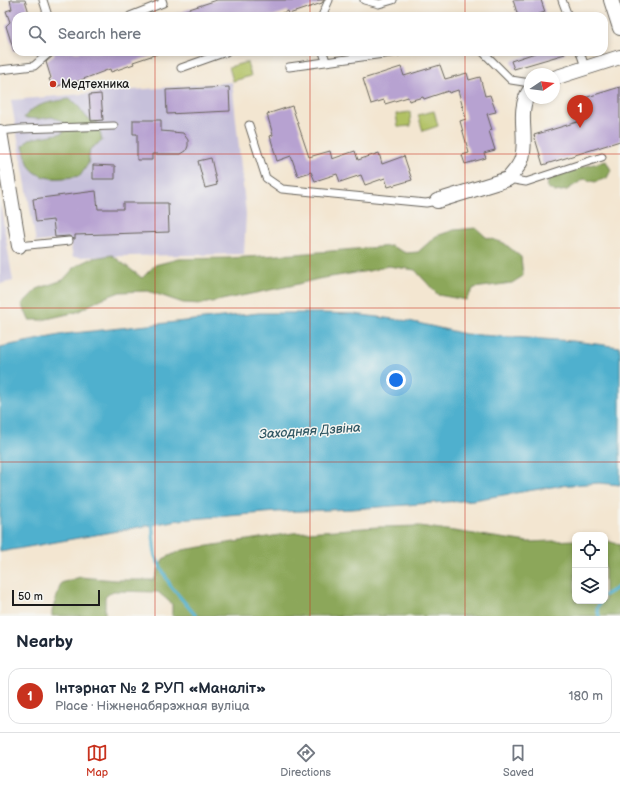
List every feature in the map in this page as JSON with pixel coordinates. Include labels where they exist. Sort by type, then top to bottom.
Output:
[{"type":"street","points":[[611,0],[620,28]]},
{"type":"street","points":[[560,76],[620,57]]},
{"type":"street","points":[[437,201],[508,179],[516,170],[522,159],[522,108],[524,99]]},
{"type":"street","points":[[0,131],[4,178],[19,246]]},
{"type":"lane","points":[[43,0],[47,12]]},
{"type":"lane","points":[[140,12],[163,3],[162,0]]},
{"type":"lane","points":[[324,12],[329,0]]},
{"type":"lane","points":[[364,0],[379,4],[393,0]]},
{"type":"lane","points":[[562,0],[566,12]]},
{"type":"lane","points":[[0,70],[34,66],[45,56]]},
{"type":"lane","points":[[181,68],[215,56]]},
{"type":"lane","points":[[324,56],[326,61]]},
{"type":"lane","points":[[290,67],[366,56]]},
{"type":"lane","points":[[487,56],[511,80],[524,82]]},
{"type":"lane","points":[[581,56],[585,67]]},
{"type":"lane","points":[[249,125],[266,178],[282,189],[426,203],[437,201]]},
{"type":"lane","points":[[0,131],[114,126]]},
{"type":"lane","points":[[508,179],[526,182],[602,157]]},
{"type":"lane","points":[[19,246],[69,241]]},
{"type":"shaded area","points":[[232,82],[246,214],[244,254],[73,257],[69,239],[36,242],[11,100]]},
{"type":"shaded area","points":[[0,203],[13,281],[0,284]]},
{"type":"green space","points":[[247,62],[251,76],[233,81],[229,67]]},
{"type":"green space","points":[[69,99],[76,103],[87,118],[98,123],[102,141],[90,149],[88,164],[80,176],[67,178],[47,177],[35,172],[30,167],[23,146],[29,139],[63,133],[62,121],[52,117],[39,119],[24,118],[38,106],[50,102]]},
{"type":"green space","points":[[434,111],[438,126],[423,131],[418,115]]},
{"type":"green space","points":[[410,112],[411,126],[398,127],[396,114]]},
{"type":"green space","points":[[606,161],[611,170],[607,178],[595,182],[584,179],[567,190],[555,192],[547,187],[549,177],[573,169]]},
{"type":"green space","points":[[476,228],[486,237],[504,243],[521,257],[523,276],[512,283],[474,288],[466,300],[438,295],[415,270],[388,266],[369,271],[318,279],[202,304],[183,303],[148,291],[120,292],[101,299],[77,312],[42,320],[29,320],[22,304],[37,289],[63,280],[76,266],[93,258],[112,255],[142,278],[155,265],[178,259],[295,254],[391,246],[406,253],[418,252],[436,236],[454,230]]},
{"type":"green space","points":[[420,526],[528,542],[572,540],[572,604],[608,604],[608,541],[620,545],[620,616],[172,616],[172,604],[158,592],[113,591],[105,597],[105,616],[52,616],[52,611],[61,583],[80,577],[115,580],[154,580],[163,559],[182,550],[293,533],[378,527]]},
{"type":"water","name":"Заходняя Дзвіна","points":[[259,313],[354,314],[409,321],[465,334],[573,341],[620,347],[620,485],[599,483],[558,486],[473,500],[352,509],[277,512],[179,520],[0,552],[0,347],[65,334]]},
{"type":"building","points":[[10,0],[25,0],[29,12],[12,12],[12,45],[6,26],[10,22],[6,11],[12,9]]},
{"type":"building","points":[[217,0],[324,0],[322,3],[295,12],[180,12]]},
{"type":"building","points":[[513,0],[541,0],[545,12],[517,12]]},
{"type":"building","points":[[53,56],[151,56],[111,72],[110,69],[65,86],[64,84],[55,87],[49,79],[51,78],[46,62]]},
{"type":"building","points":[[526,56],[558,56],[514,69],[511,61]]},
{"type":"building","points":[[440,65],[445,79],[467,73],[469,80],[480,77],[485,96],[490,95],[496,112],[487,114],[492,130],[489,131],[495,150],[484,153],[486,158],[465,164],[462,155],[469,153],[460,121],[466,119],[458,90],[449,93],[448,91],[424,99],[423,97],[409,101],[408,97],[385,104],[384,100],[371,104],[363,79],[401,67],[404,76]]},
{"type":"building","points":[[229,87],[230,111],[167,114],[166,90]]},
{"type":"building","points":[[620,87],[620,141],[543,165],[534,135],[587,119],[581,99]]},
{"type":"building","points":[[101,94],[103,120],[91,121],[89,95]]},
{"type":"building","points":[[292,106],[309,157],[330,151],[332,159],[355,151],[358,160],[379,153],[382,164],[404,156],[412,180],[388,187],[385,178],[365,185],[361,175],[340,182],[337,174],[315,181],[311,172],[298,176],[291,156],[277,161],[270,136],[273,135],[267,114]]},
{"type":"building","points":[[133,120],[161,120],[161,131],[183,133],[188,140],[186,151],[181,154],[152,154],[152,160],[137,160],[137,134],[133,134]]},
{"type":"building","points":[[211,158],[217,185],[205,188],[198,161]]},
{"type":"building","points":[[93,165],[115,166],[115,179],[93,179]]},
{"type":"building","points":[[96,191],[98,209],[123,209],[123,203],[168,203],[169,232],[75,235],[74,239],[69,236],[55,237],[53,220],[36,222],[33,199]]},
{"type":"waterway","points":[[152,520],[155,556],[170,585],[196,616]]},
{"type":"waterway","points":[[608,593],[620,586]]},
{"type":"waterway","points":[[599,604],[597,608],[599,616]]},
{"type":"place","name":"Медтехника","points":[[53,84]]},
{"type":"place","name":"Інтэрнат № 2 РУП «Маналіт»","points":[[580,128]]}]
